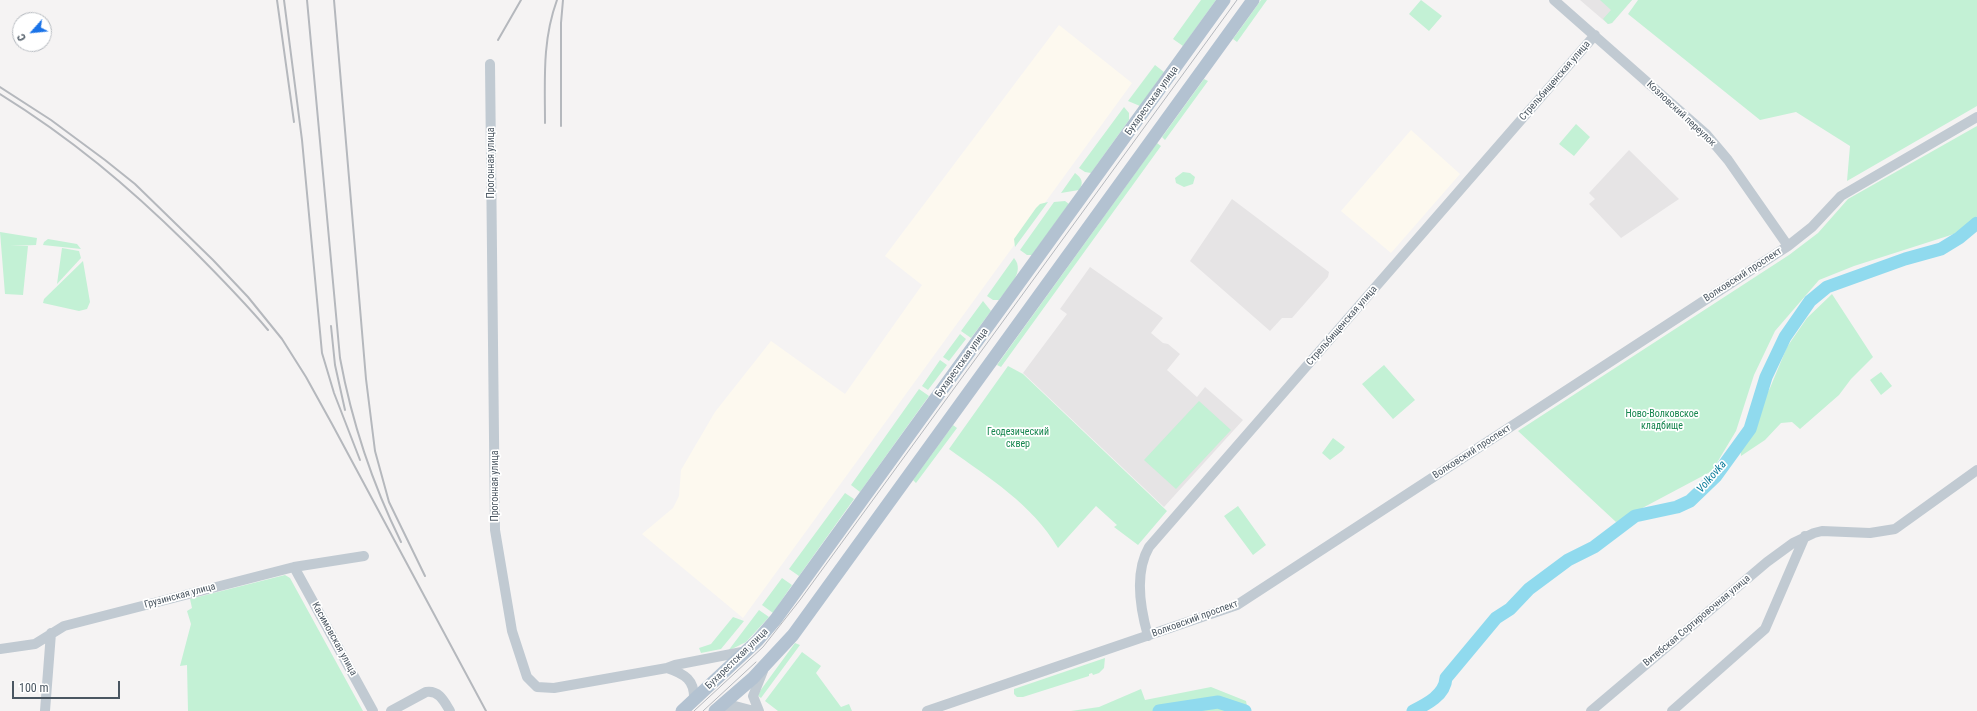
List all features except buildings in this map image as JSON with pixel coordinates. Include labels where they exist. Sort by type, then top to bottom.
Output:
[{"type":"main road","name":"Бухарестская улица","points":[[682,711],[769,628],[802,585],[1224,0]]},
{"type":"main road","points":[[716,710],[766,665],[793,635],[1253,0]]},
{"type":"street","name":"Козловский переулок","points":[[1554,0],[1595,35],[1715,144],[1788,246]]},
{"type":"street","name":"Стрельбищенская улица","points":[[1148,636],[1139,589],[1145,556],[1149,547],[1595,35]]},
{"type":"street","name":"Прогонная улица","points":[[490,64],[495,530],[512,631],[527,677],[532,684],[539,688],[554,688],[667,668],[675,665],[746,651]]},
{"type":"street","name":"Волковский проспект","points":[[927,711],[1229,608],[1242,602],[1788,246],[1812,227],[1841,196],[1977,117]]},
{"type":"street","name":"Витебская Сортировочная улица","points":[[1591,711],[1777,554],[1805,536],[1822,531],[1870,532],[1895,528],[1977,470]]},
{"type":"street","points":[[1672,711],[1765,629],[1805,536]]},
{"type":"street","name":"Грузинская улица","points":[[0,649],[35,644],[64,626],[294,567],[364,556]]},
{"type":"street","name":"Касимовская улица","points":[[294,567],[373,711]]},
{"type":"street","points":[[45,711],[51,633]]},
{"type":"street","points":[[759,711],[753,696],[766,665]]},
{"type":"street","points":[[667,668],[680,672],[690,681],[694,689],[694,700]]},
{"type":"street","points":[[391,711],[426,692],[432,691],[437,693],[450,711]]},
{"type":"street","points":[[716,710],[735,706],[754,711]]},
{"type":"shaded area","points":[[1580,0],[1632,0],[1612,23],[1608,24]]},
{"type":"shaded area","points":[[1059,25],[1132,83],[743,618],[642,534],[673,508],[679,496],[681,470],[715,412],[771,341],[845,394],[922,285],[885,256]]},
{"type":"shaded area","points":[[1411,130],[1460,174],[1391,253],[1341,211]]},
{"type":"shaded area","points":[[1629,150],[1679,199],[1621,238],[1589,204],[1595,199],[1589,193]]},
{"type":"shaded area","points":[[1232,199],[1329,272],[1328,277],[1292,318],[1282,318],[1270,331],[1190,261]]},
{"type":"shaded area","points":[[1090,267],[1163,318],[1151,333],[1180,354],[1167,370],[1197,397],[1205,387],[1243,420],[1164,507],[1023,373],[1067,314],[1060,309]]},
{"type":"green space","points":[[1201,0],[1216,0],[1183,46],[1173,39]]},
{"type":"green space","points":[[1261,0],[1267,0],[1237,42],[1233,39]]},
{"type":"green space","points":[[1421,0],[1442,16],[1429,31],[1409,14]]},
{"type":"green space","points":[[1600,0],[1632,0],[1612,23],[1608,24],[1603,19],[1611,10]]},
{"type":"green space","points":[[1638,0],[1977,0],[1977,106],[1847,181],[1850,146],[1796,112],[1760,120],[1628,14]]},
{"type":"green space","points":[[1155,65],[1164,72],[1140,106],[1128,101]]},
{"type":"green space","points":[[1204,79],[1208,81],[1165,140],[1162,137]]},
{"type":"green space","points":[[1124,107],[1129,113],[1129,120],[1091,173],[1085,172],[1079,168]]},
{"type":"green space","points":[[1576,124],[1590,137],[1574,156],[1559,144]]},
{"type":"green space","name":"Ново-Волковское кладбище","points":[[1977,126],[1977,216],[1954,234],[1854,266],[1819,280],[1775,331],[1754,375],[1736,431],[1712,471],[1616,522],[1518,431],[1789,255],[1818,233],[1848,199]]},
{"type":"green space","points":[[1157,143],[1161,146],[1001,367],[997,365]]},
{"type":"green space","points":[[1183,172],[1190,173],[1195,177],[1193,184],[1184,187],[1176,183],[1175,178]]},
{"type":"green space","points":[[1075,173],[1082,181],[1079,190],[1061,193]]},
{"type":"green space","points":[[1065,201],[1069,204],[1032,255],[1027,255],[1020,250],[1054,202]]},
{"type":"green space","points":[[1048,202],[1015,247],[1014,239],[1036,208],[1040,204]]},
{"type":"green space","points":[[0,232],[37,238],[36,245],[10,246],[28,246],[23,295],[5,294]]},
{"type":"green space","points":[[48,239],[77,244],[81,249],[43,245]]},
{"type":"green space","points":[[62,248],[79,251],[81,258],[57,284]]},
{"type":"green space","points":[[1014,258],[1017,263],[1017,275],[999,300],[993,300],[987,296]]},
{"type":"green space","points":[[83,261],[90,302],[87,309],[79,311],[43,303],[44,299]]},
{"type":"green space","points":[[1832,294],[1873,357],[1851,379],[1839,395],[1800,429],[1792,422],[1781,423],[1765,440],[1741,456],[1740,441],[1770,388],[1787,347],[1807,318]]},
{"type":"green space","points":[[983,301],[991,311],[971,338],[961,331]]},
{"type":"green space","points":[[960,334],[966,339],[949,361],[943,357]]},
{"type":"green space","points":[[940,360],[947,365],[928,390],[922,386]]},
{"type":"green space","points":[[1384,365],[1415,400],[1393,419],[1362,384]]},
{"type":"green space","name":"Геодезический сквер","points":[[1008,366],[1023,374],[1167,511],[1138,545],[1114,527],[1117,525],[1096,506],[1058,548],[1036,518],[1023,505],[994,481],[949,449]]},
{"type":"green space","points":[[1881,372],[1892,386],[1881,395],[1870,380]]},
{"type":"green space","points":[[919,389],[929,396],[860,492],[851,485]]},
{"type":"green space","points":[[1199,401],[1231,430],[1176,489],[1144,460]]},
{"type":"green space","points":[[953,425],[957,428],[916,483],[913,480]]},
{"type":"green space","points":[[1333,438],[1345,447],[1330,460],[1322,453]]},
{"type":"green space","points":[[845,493],[854,499],[799,576],[789,569]]},
{"type":"green space","points":[[1238,506],[1266,545],[1253,555],[1224,516]]},
{"type":"green space","points":[[285,575],[290,578],[363,711],[188,711],[187,665],[180,666],[191,624],[187,611],[192,608],[190,599]]},
{"type":"green space","points":[[782,578],[792,585],[773,613],[762,605]]},
{"type":"green space","points":[[759,610],[769,617],[746,642],[728,651]]},
{"type":"green space","points":[[733,617],[744,621],[721,649],[701,653],[699,648],[711,644]]},
{"type":"green space","points":[[795,643],[800,645],[761,698],[758,696],[760,691]]},
{"type":"green space","points":[[802,652],[821,666],[816,673],[841,707],[849,704],[852,711],[778,711],[765,701]]},
{"type":"green space","points":[[1105,658],[1104,668],[1099,673],[1093,675],[1092,673],[1089,674],[1089,676],[1023,697],[1017,697],[1014,694],[1014,689]]},
{"type":"green space","points":[[1211,687],[1246,701],[1248,711],[1071,711],[1099,707],[1141,689],[1145,700]]},
{"type":"waterway","name":"Volkovka","points":[[1413,711],[1429,702],[1439,694],[1445,684],[1446,678],[1496,618],[1510,609],[1529,589],[1568,560],[1594,547],[1635,516],[1677,507],[1690,501],[1716,476],[1750,429],[1766,377],[1785,337],[1810,301],[1827,287],[1905,259],[1941,249],[1959,238],[1977,223]]},
{"type":"waterway","name":"Volkovka","points":[[1159,711],[1218,702],[1245,711]]},
{"type":"tram line","points":[[694,711],[763,647],[800,600],[1237,0]]},
{"type":"tram line","points":[[703,711],[756,662]]},
{"type":"railway","points":[[277,0],[294,122]]},
{"type":"railway","points":[[284,0],[302,140],[322,353],[334,393],[360,460]]},
{"type":"railway","points":[[307,0],[340,358],[351,406],[364,452],[381,498],[401,542]]},
{"type":"railway","points":[[334,0],[366,379],[375,451],[389,502],[425,576]]},
{"type":"railway","points":[[498,40],[521,0]]},
{"type":"railway","points":[[545,123],[545,61],[549,30],[557,0]]},
{"type":"railway","points":[[561,126],[561,23],[563,0]]},
{"type":"railway","points":[[0,87],[51,120],[135,184],[213,260],[248,297],[282,339],[306,377],[332,424],[486,711]]},
{"type":"railway","points":[[0,94],[75,146],[143,202],[239,297],[268,330]]},
{"type":"railway","points":[[331,326],[335,365],[345,410]]}]
